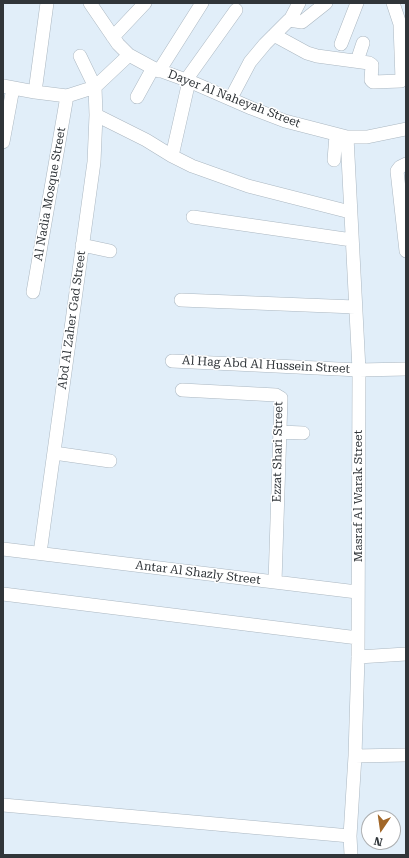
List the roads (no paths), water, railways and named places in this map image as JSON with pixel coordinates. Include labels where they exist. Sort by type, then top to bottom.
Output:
[{"type":"street","points":[[35,92],[47,3]]},
{"type":"street","name":"Dayer Al Naheyah Street","points":[[90,3],[114,37],[129,55],[156,70],[187,80],[251,108],[285,121],[341,136],[379,135],[406,129]]},
{"type":"street","points":[[114,37],[145,3]]},
{"type":"street","points":[[137,97],[202,3]]},
{"type":"street","points":[[231,98],[250,62],[264,44],[290,20],[299,3]]},
{"type":"street","points":[[290,20],[302,22],[326,3]]},
{"type":"street","points":[[341,44],[357,3]]},
{"type":"street","points":[[274,35],[312,55],[369,63],[371,64],[371,80],[373,82],[402,81],[403,34],[393,3]]},
{"type":"street","points":[[172,156],[187,80],[236,10]]},
{"type":"street","points":[[357,61],[362,43]]},
{"type":"street","points":[[3,142],[8,87],[67,96],[95,87],[129,55]]},
{"type":"street","points":[[80,56],[95,87]]},
{"type":"street","name":"Abd Al Zaher Gad Street","points":[[40,553],[94,162],[96,115],[95,87]]},
{"type":"street","name":"Al Nadia Mosque Street","points":[[33,292],[67,96]]},
{"type":"street","points":[[96,115],[146,140],[192,166],[248,186],[350,212]]},
{"type":"street","points":[[334,160],[341,136]]},
{"type":"street","name":"Masraf Al Warak Street","points":[[341,136],[350,212],[358,370],[358,657],[355,756],[350,836],[351,855]]},
{"type":"street","points":[[406,164],[400,167],[397,171],[406,251]]},
{"type":"street","points":[[193,217],[352,240]]},
{"type":"street","points":[[82,245],[110,251]]},
{"type":"street","points":[[181,300],[355,307]]},
{"type":"street","name":"Al Hag Abd Al Hussein Street","points":[[172,361],[358,370],[406,369]]},
{"type":"street","name":"Ezzat Shari Street","points":[[182,390],[276,394],[279,396],[281,401],[275,582]]},
{"type":"street","points":[[280,432],[303,433]]},
{"type":"street","points":[[54,453],[110,461]]},
{"type":"street","name":"Antar Al Shazly Street","points":[[3,549],[357,592]]},
{"type":"street","points":[[3,594],[358,638]]},
{"type":"street","points":[[358,657],[406,654]]},
{"type":"street","points":[[355,756],[406,755]]},
{"type":"street","points":[[3,805],[350,836]]}]
